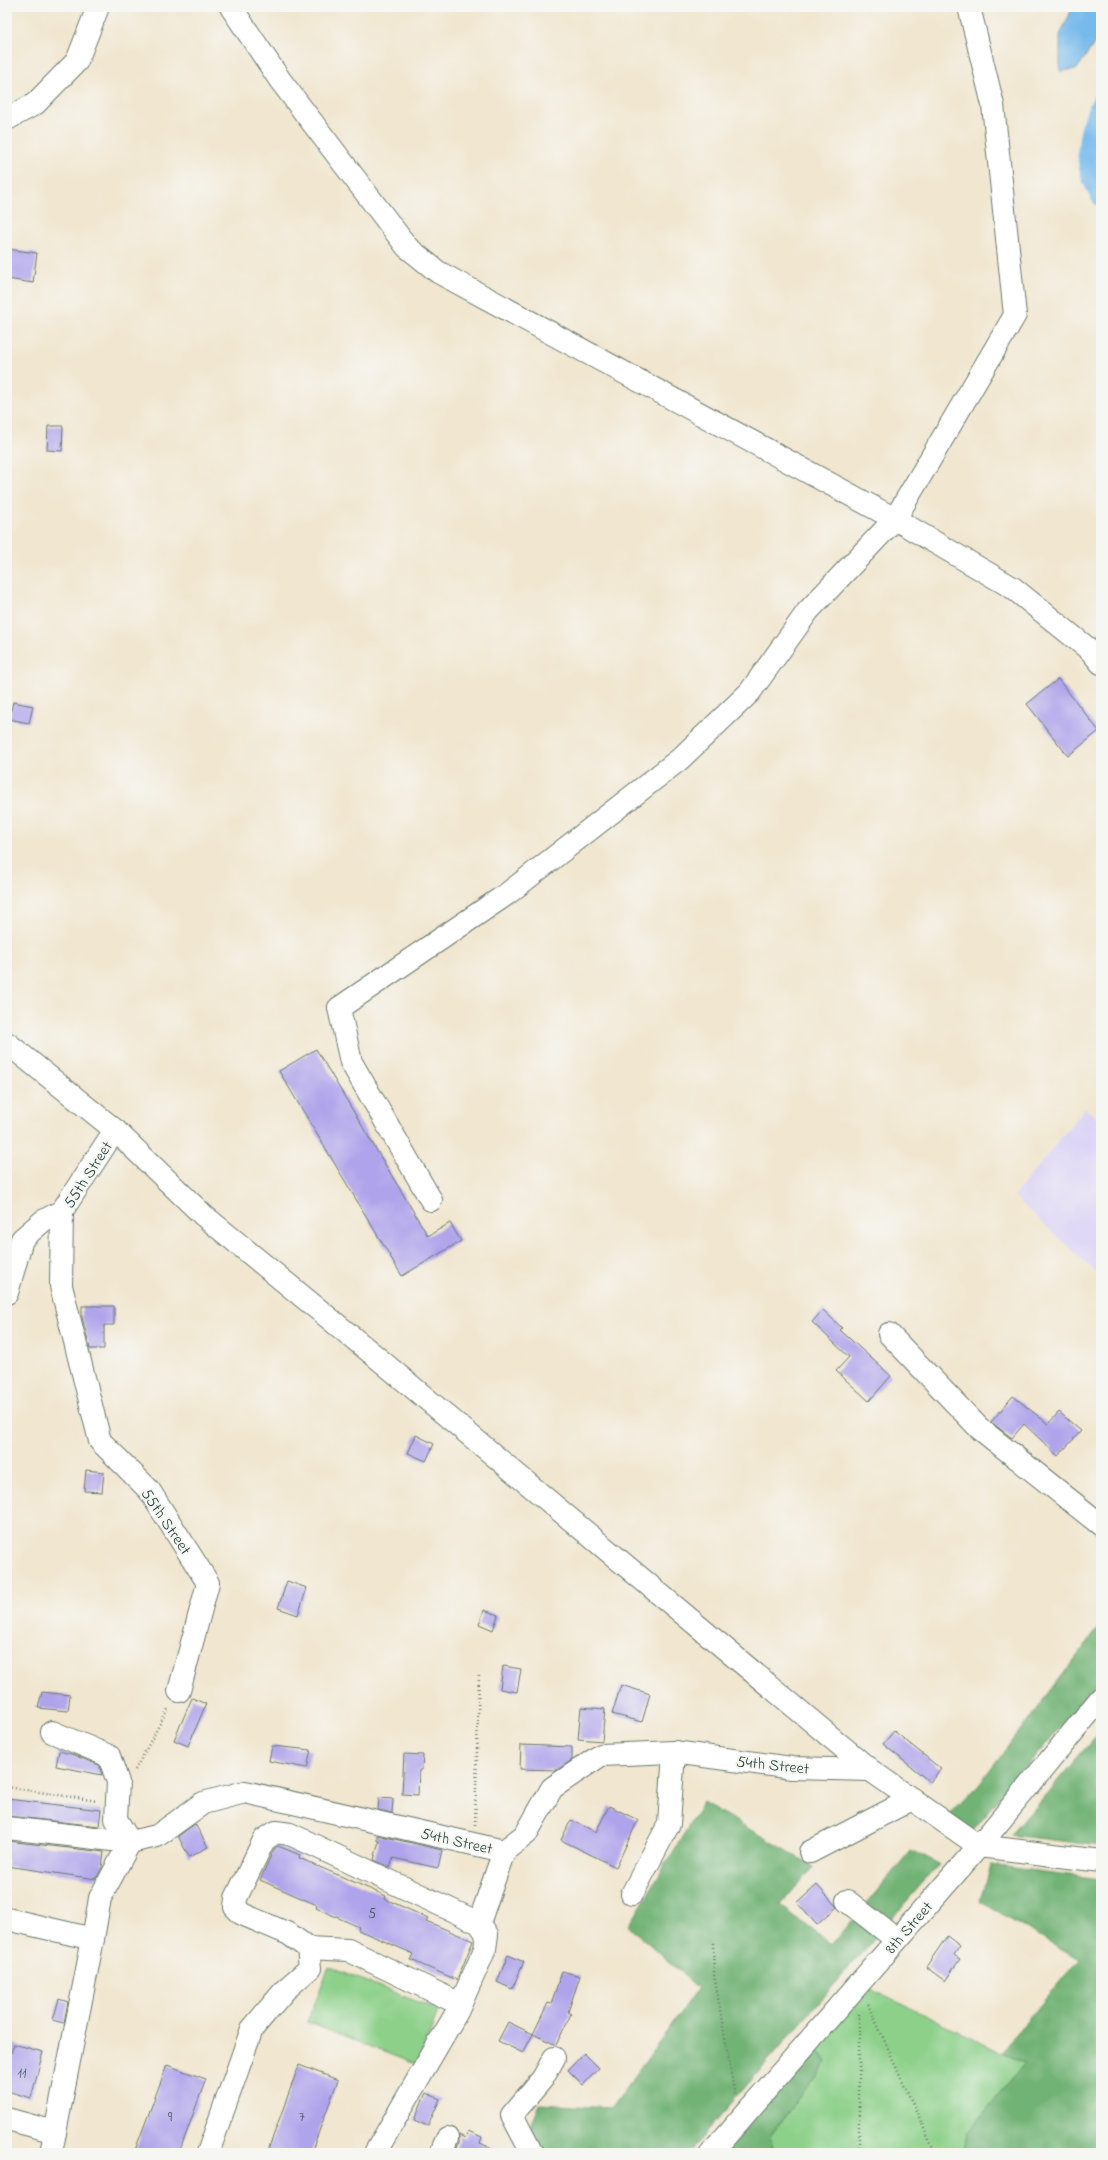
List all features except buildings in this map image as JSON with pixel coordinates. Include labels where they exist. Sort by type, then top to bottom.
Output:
[{"type":"street","points":[[7,119],[35,104],[77,61],[98,7]]},
{"type":"street","points":[[232,7],[280,80],[407,247],[425,262],[445,275],[896,519],[1013,588],[1091,651],[1101,663]]},
{"type":"street","points":[[432,1200],[351,1062],[339,1008],[507,894],[680,759],[750,692],[808,611],[896,519],[1015,315],[993,105],[969,7]]},
{"type":"street","points":[[7,1043],[115,1130],[203,1215],[380,1360],[870,1770],[979,1846],[1101,1861]]},
{"type":"street","name":"55th Street","points":[[115,1130],[62,1212],[61,1286],[100,1441],[149,1490],[208,1583],[178,1690]]},
{"type":"street","points":[[7,1293],[22,1239],[43,1221],[62,1212]]},
{"type":"street","points":[[889,1334],[979,1428],[1101,1525]]},
{"type":"street","name":"8th Street","points":[[710,2153],[979,1846],[1101,1698]]},
{"type":"street","points":[[51,2153],[94,1939],[100,1898],[130,1842],[116,1819],[118,1782],[109,1756],[52,1732]]},
{"type":"street","points":[[632,1894],[669,1824],[674,1752]]},
{"type":"street","name":"54th Street","points":[[7,1828],[130,1842],[157,1836],[203,1803],[245,1792],[475,1843],[504,1851],[526,1834],[552,1788],[601,1755],[674,1752],[792,1768],[870,1770]]},
{"type":"street","points":[[810,1852],[912,1799]]},
{"type":"street","points":[[375,2153],[460,2004],[485,1950],[487,1934],[479,1923],[290,1834],[276,1832],[264,1840],[236,1898],[235,1907],[242,1914],[289,1934],[308,1948],[348,1950],[460,2004]]},
{"type":"street","points":[[479,1923],[504,1851]]},
{"type":"street","points":[[847,1901],[897,1940]]},
{"type":"street","points":[[7,1919],[94,1939]]},
{"type":"street","points":[[208,2153],[252,2029],[285,1990],[310,1968],[308,1948]]},
{"type":"street","points":[[532,2153],[512,2115],[542,2078],[554,2058]]},
{"type":"street","points":[[7,2118],[55,2132]]},
{"type":"path","points":[[475,1843],[479,1676]]},
{"type":"path","points":[[135,1771],[178,1690]]},
{"type":"path","points":[[7,1787],[116,1804]]},
{"type":"path","points":[[713,1943],[714,1975],[740,2120]]},
{"type":"path","points":[[859,1984],[860,2153]]},
{"type":"path","points":[[859,1984],[936,2153]]},
{"type":"shaded area","points":[[1085,1108],[1101,1122],[1101,1277],[1014,1196]]},
{"type":"green space","points":[[1101,1625],[1101,1679],[971,1832],[949,1815],[979,1784]]},
{"type":"green space","points":[[1101,1730],[1101,1846],[1011,1835]]},
{"type":"green space","points":[[703,1802],[814,1867],[780,1905],[832,1945],[911,1850],[939,1864],[688,2153],[519,2153],[539,2104],[612,2108],[698,1988],[629,1926]]},
{"type":"green space","points":[[990,1865],[1101,1879],[1101,2153],[964,2153],[967,2133],[1025,2064],[1001,2052],[1079,1959],[980,1901]]},
{"type":"green space","points":[[329,1967],[439,2010],[417,2065],[307,2022]]},
{"type":"green space","points":[[869,1988],[1025,2064],[967,2133],[964,2153],[774,2153],[770,2136],[827,2062],[815,2047]]},
{"type":"green space","points":[[815,2047],[827,2062],[770,2136],[774,2153],[724,2153]]},
{"type":"water","points":[[1073,7],[1101,7],[1101,33],[1077,69],[1060,71],[1060,35]]},
{"type":"waterway","points":[[1101,102],[1091,126],[1087,150],[1090,173],[1094,185],[1101,197]]}]
